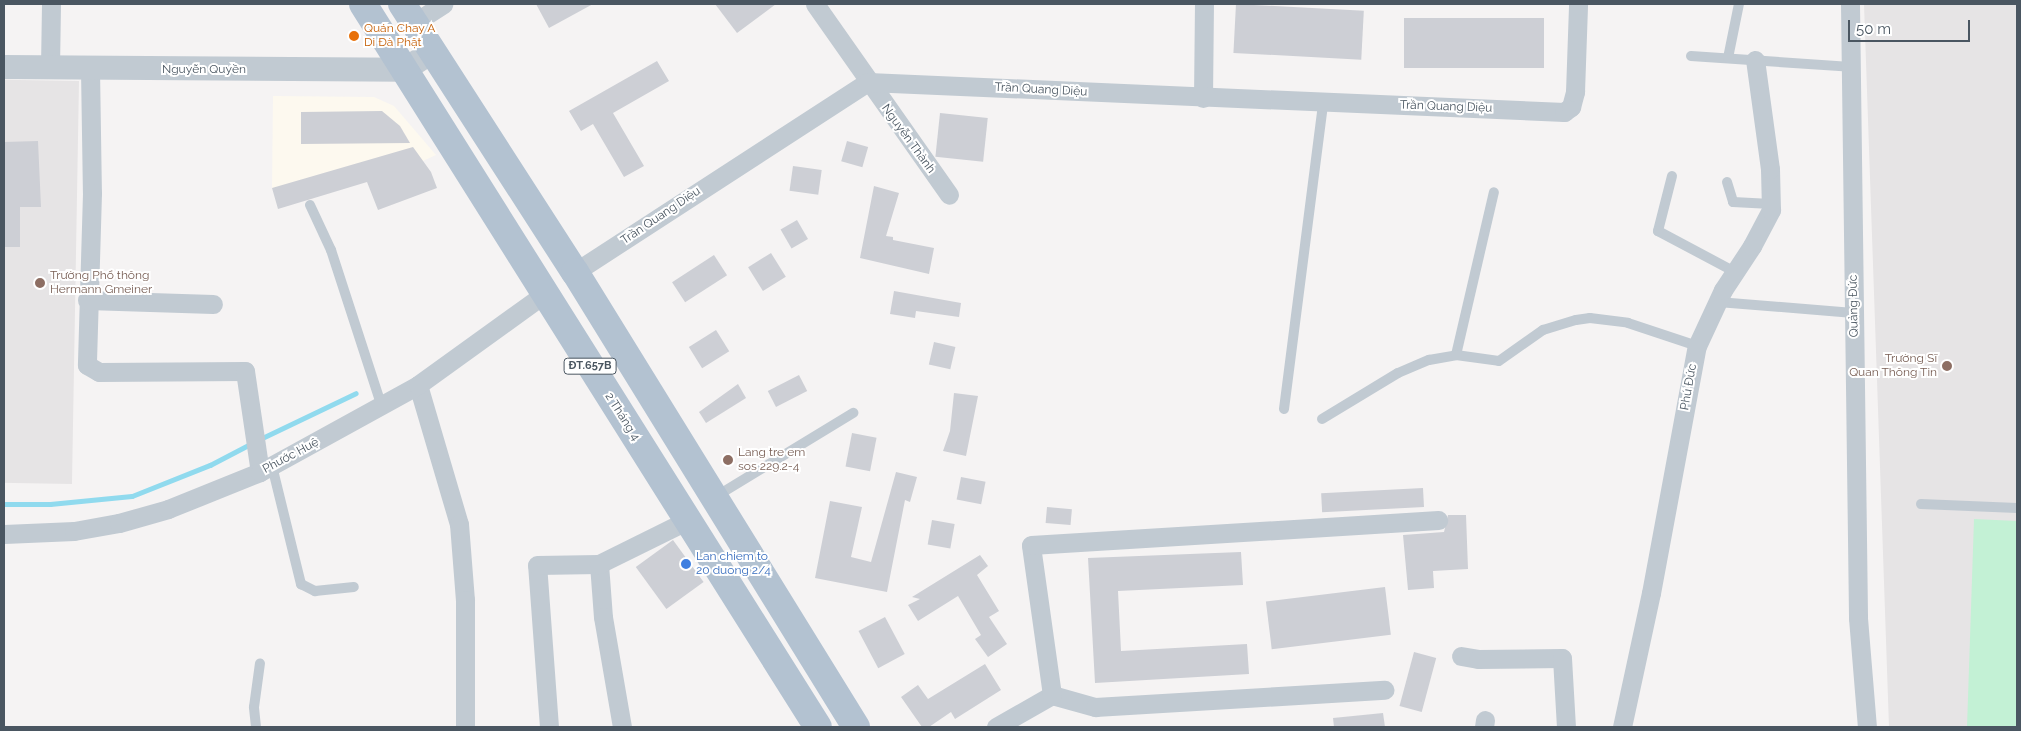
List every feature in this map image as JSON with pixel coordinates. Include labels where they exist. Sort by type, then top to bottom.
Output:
[{"type":"main road","name":"2 Tháng 4","points":[[363,4],[818,727]]},
{"type":"main road","name":"ĐT.657B","points":[[408,14],[575,272],[856,727]]},
{"type":"street","points":[[50,68],[51,4]]},
{"type":"street","points":[[408,14],[443,4]]},
{"type":"street","name":"Nguyễn Thành","points":[[815,4],[949,195]]},
{"type":"street","points":[[1202,98],[1204,4]]},
{"type":"street","name":"Trần Quang Diệu","points":[[575,272],[868,82],[1202,98],[1564,112],[1571,107],[1575,92],[1578,4]]},
{"type":"street","name":"Quảng Đức","points":[[1850,4],[1858,618],[1867,727]]},
{"type":"street","points":[[404,70],[432,52]]},
{"type":"street","name":"Phú Đức","points":[[1622,727],[1651,593],[1696,346],[1718,302],[1752,246],[1771,204],[1770,169],[1755,60]]},
{"type":"street","name":"Nguyễn Quyền","points":[[4,67],[404,70]]},
{"type":"street","points":[[90,69],[92,193],[86,358],[91,371],[245,371],[266,469]]},
{"type":"street","name":"Phước Huệ","points":[[4,534],[74,531],[118,523],[168,509],[266,469],[382,408],[418,385],[544,294]]},
{"type":"street","points":[[87,300],[213,304]]},
{"type":"street","points":[[418,385],[459,524],[465,600],[465,727]]},
{"type":"street","points":[[549,727],[537,565],[599,564],[688,520]]},
{"type":"street","points":[[1052,695],[1031,545],[1438,520]]},
{"type":"street","points":[[599,564],[603,617],[622,727]]},
{"type":"street","points":[[1461,656],[1478,660],[1562,658],[1566,727]]},
{"type":"street","points":[[996,727],[1052,695],[1095,707],[1385,690]]},
{"type":"lane","points":[[1728,58],[1739,4]]},
{"type":"lane","points":[[1691,56],[1851,67]]},
{"type":"lane","points":[[1284,409],[1323,103]]},
{"type":"lane","points":[[1672,176],[1658,231],[1736,272]]},
{"type":"lane","points":[[1728,182],[1732,202],[1771,204]]},
{"type":"lane","points":[[1456,355],[1494,192]]},
{"type":"lane","points":[[310,205],[331,250],[382,408]]},
{"type":"lane","points":[[1718,302],[1854,313]]},
{"type":"lane","points":[[1322,419],[1398,373],[1429,360],[1456,355],[1499,361],[1543,330],[1590,318],[1628,324],[1696,346]]},
{"type":"lane","points":[[714,498],[853,413]]},
{"type":"lane","points":[[266,469],[301,584],[315,591],[354,586]]},
{"type":"lane","points":[[1921,504],[2017,508]]},
{"type":"lane","points":[[256,727],[254,707],[260,663]]},
{"type":"shaded area","name":"Trường Sĩ Quan Thông Tin","points":[[1864,4],[2017,4],[2017,727],[1889,727]]},
{"type":"shaded area","name":"Trường Phổ thông Hermann Gmeiner","points":[[4,80],[79,81],[72,484],[4,483]]},
{"type":"shaded area","points":[[273,96],[374,97],[394,106],[436,155],[394,174],[272,189]]},
{"type":"green space","points":[[1974,519],[2017,521],[2017,727],[1967,727]]},
{"type":"building","points":[[536,4],[593,4],[549,28]]},
{"type":"building","points":[[715,4],[776,4],[737,33]]},
{"type":"building","points":[[1236,4],[1364,11],[1361,60],[1233,53]]},
{"type":"building","points":[[1404,18],[1544,18],[1544,68],[1404,68]]},
{"type":"building","points":[[657,61],[669,81],[613,113],[644,166],[624,177],[593,124],[581,131],[569,111]]},
{"type":"building","points":[[382,111],[400,126],[410,143],[301,144],[301,112]]},
{"type":"building","points":[[940,113],[988,118],[983,162],[935,157]]},
{"type":"building","points":[[38,141],[41,207],[20,207],[20,247],[4,247],[4,142]]},
{"type":"building","points":[[847,141],[868,147],[862,167],[841,161]]},
{"type":"building","points":[[413,147],[431,172],[437,188],[378,210],[367,182],[278,209],[272,188]]},
{"type":"building","points":[[793,166],[822,170],[818,195],[790,191]]},
{"type":"building","points":[[874,186],[899,193],[886,236],[893,237],[893,240],[934,248],[929,274],[860,258]]},
{"type":"building","points":[[797,220],[808,239],[792,249],[781,230]]},
{"type":"building","points":[[771,253],[786,277],[763,291],[748,267]]},
{"type":"building","points":[[714,255],[727,275],[685,302],[672,282]]},
{"type":"building","points":[[894,291],[961,303],[959,317],[916,311],[915,318],[890,314]]},
{"type":"building","points":[[716,330],[729,351],[702,368],[689,347]]},
{"type":"building","points":[[934,342],[955,347],[950,369],[929,364]]},
{"type":"building","points":[[799,375],[807,391],[776,407],[768,391]]},
{"type":"building","points":[[738,384],[746,398],[706,423],[699,412]]},
{"type":"building","points":[[954,393],[978,396],[966,456],[943,451],[950,431]]},
{"type":"building","points":[[852,433],[877,438],[870,471],[846,466]]},
{"type":"building","points":[[896,472],[917,477],[910,502],[905,500],[887,592],[815,578],[830,501],[862,507],[851,557],[871,562]]},
{"type":"building","points":[[961,477],[986,482],[981,504],[957,500]]},
{"type":"building","points":[[1423,488],[1424,507],[1322,512],[1321,493]]},
{"type":"building","points":[[1047,507],[1072,509],[1071,525],[1046,523]]},
{"type":"building","points":[[1448,515],[1466,515],[1468,569],[1433,571],[1434,588],[1408,590],[1403,535],[1444,532]]},
{"type":"building","points":[[932,520],[955,524],[950,549],[928,545]]},
{"type":"building","points":[[673,540],[704,582],[666,609],[636,567]]},
{"type":"building","points":[[1241,552],[1243,585],[1118,591],[1121,651],[1247,644],[1249,674],[1095,683],[1088,558]]},
{"type":"building","points":[[980,555],[988,566],[977,575],[999,611],[989,617],[1007,644],[988,657],[975,639],[981,635],[958,596],[918,621],[908,605],[920,599],[912,597]]},
{"type":"building","points":[[1385,587],[1391,635],[1272,649],[1266,602]]},
{"type":"building","points":[[885,617],[905,654],[878,668],[859,631]]},
{"type":"building","points":[[1414,652],[1436,658],[1422,712],[1400,706]]},
{"type":"building","points":[[985,664],[1001,690],[955,719],[951,712],[929,727],[922,727],[901,697],[918,685],[928,699]]},
{"type":"building","points":[[1383,713],[1385,727],[1334,727],[1333,718]]},
{"type":"waterway","points":[[260,439],[356,393]]},
{"type":"waterway","points":[[4,504],[50,504],[132,496],[210,465],[252,443]]},
{"type":"place","name":"Quán Chay A Di Đà Phật","points":[[354,36]]},
{"type":"place","name":"Trường Phổ thông Hermann Gmeiner","points":[[40,283]]},
{"type":"place","name":"Trường Sĩ Quan Thông Tin","points":[[1947,366]]},
{"type":"place","name":"Lang tre em sos 229.2-4","points":[[728,460]]},
{"type":"place","name":"Lan chiem to 20 duong 2/4","points":[[686,564]]}]
